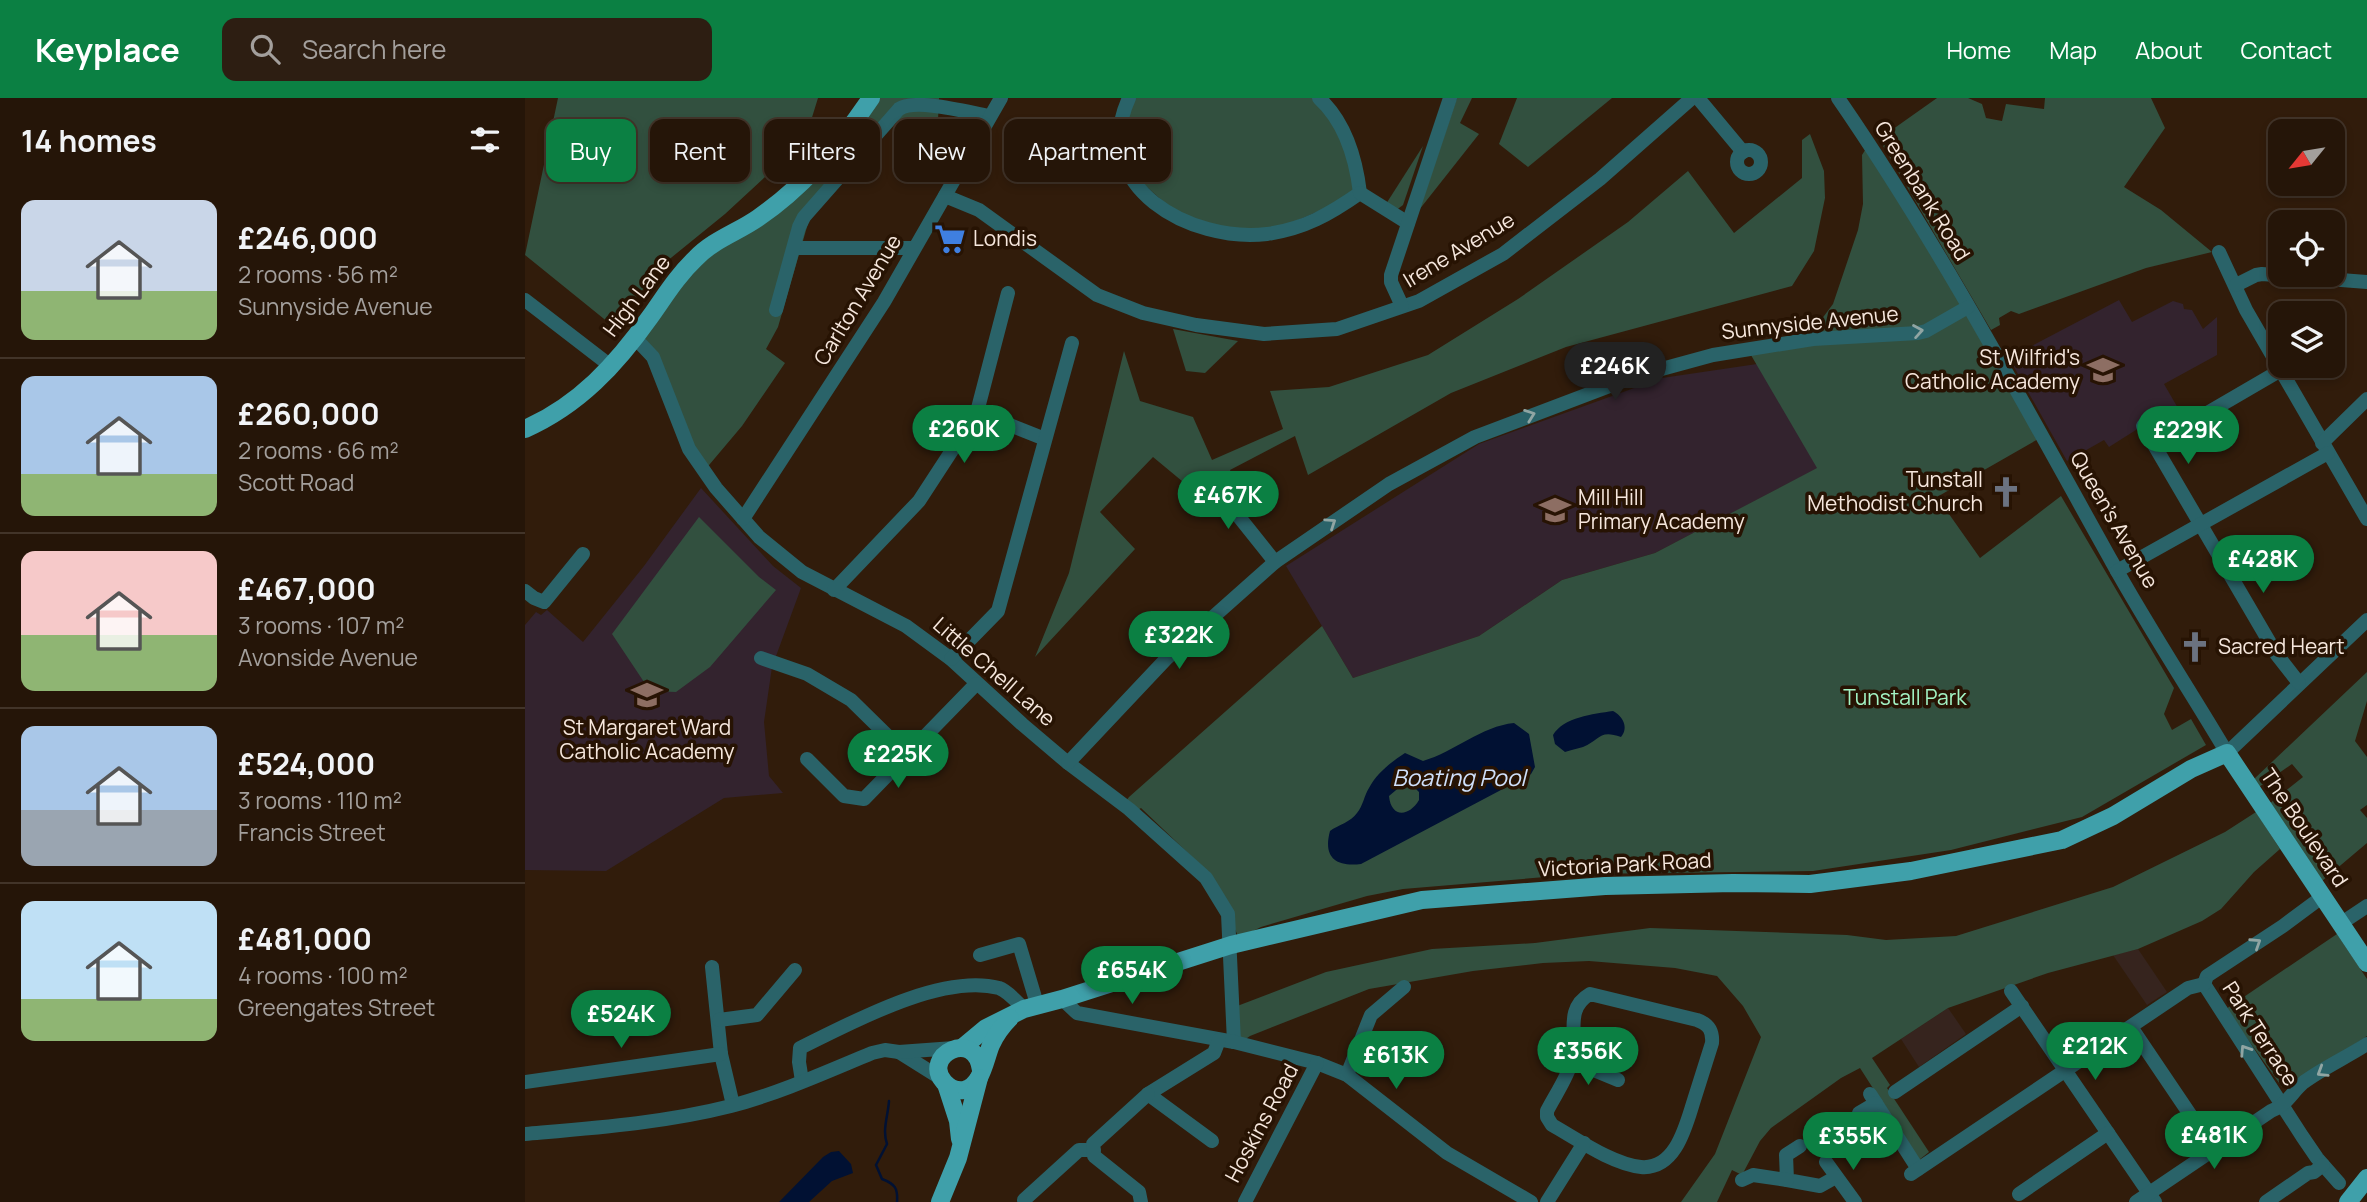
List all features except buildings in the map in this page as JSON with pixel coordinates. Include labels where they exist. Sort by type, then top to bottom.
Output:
[{"type":"main road","name":"High Lane","points":[[525,429],[574,402],[612,367],[676,278],[699,255],[787,196],[836,145],[871,98]]},
{"type":"main road","name":"The Boulevard","points":[[2227,753],[2367,963]]},
{"type":"main road","name":"Victoria Park Road","points":[[958,1048],[986,1028],[1025,1008],[1062,999],[1231,945],[1422,900],[1605,886],[1810,884],[1911,872],[2061,840],[2113,816],[2191,769],[2227,753]]},
{"type":"main road","points":[[940,1202],[961,1146],[980,1074],[999,1031],[1025,1008]]},
{"type":"main road","points":[[944,1082],[951,1088],[964,1090],[971,1087],[980,1074],[979,1059],[975,1054],[958,1048],[940,1060],[939,1072],[958,1121],[961,1146]]},
{"type":"main road","points":[[2348,1202],[2367,1178]]},
{"type":"main road","points":[[2366,1202],[2367,1197]]},
{"type":"street","name":"Carlton Avenue","points":[[743,519],[884,302],[1000,98]]},
{"type":"street","points":[[1129,98],[1122,122],[1121,140],[1128,170],[1146,198],[1170,215],[1226,233],[1266,234],[1309,224],[1360,193]]},
{"type":"street","points":[[1319,98],[1336,118],[1347,140],[1360,193],[1408,223]]},
{"type":"street","points":[[1402,306],[1391,282],[1391,275],[1450,98]]},
{"type":"street","name":"Irene Avenue","points":[[945,196],[979,210],[1097,295],[1143,313],[1196,325],[1264,334],[1337,329],[1419,301],[1503,254],[1600,179],[1692,98]]},
{"type":"street","points":[[1698,98],[1743,152]]},
{"type":"street","name":"Greenbank Road","points":[[1838,98],[1887,172],[1968,307]]},
{"type":"street","points":[[776,310],[804,217],[899,109],[905,105],[922,104],[989,116]]},
{"type":"street","points":[[794,248],[914,248]]},
{"type":"street","points":[[2219,252],[2246,310],[2268,348]]},
{"type":"street","points":[[2236,285],[2262,274],[2367,282]]},
{"type":"street","points":[[834,590],[919,501],[977,412],[1008,293]]},
{"type":"street","points":[[525,300],[612,367]]},
{"type":"street","name":"Queen's Avenue","points":[[1968,307],[2117,571],[2227,753]]},
{"type":"street","name":"Sunnyside Avenue","points":[[1067,763],[1167,658],[1275,562],[1389,484],[1475,437],[1636,376],[1713,355],[1813,340],[1918,333],[1968,307]]},
{"type":"street","name":"Little Chell Lane","points":[[635,338],[653,356],[689,449],[716,488],[759,537],[802,572],[906,626],[951,659],[1067,763],[1129,809],[1206,878],[1228,914],[1234,1042]]},
{"type":"street","points":[[951,659],[998,611],[1072,343]]},
{"type":"street","points":[[2154,444],[2268,378]]},
{"type":"street","points":[[2286,378],[2367,518]]},
{"type":"street","points":[[2117,571],[2203,525],[2325,448],[2367,400]]},
{"type":"street","points":[[977,412],[1045,439]]},
{"type":"street","points":[[2143,426],[2277,655],[2299,683]]},
{"type":"street","points":[[1208,478],[1275,562]]},
{"type":"street","points":[[525,591],[544,602],[583,554]]},
{"type":"street","points":[[2227,753],[2367,620]]},
{"type":"street","points":[[761,658],[807,674],[851,700],[907,755]]},
{"type":"street","points":[[807,759],[845,796],[864,799],[976,684]]},
{"type":"street","points":[[1859,1113],[1873,1098],[1904,1147],[1914,1172],[2188,988],[2204,984],[2207,976],[2322,897]]},
{"type":"street","points":[[2340,923],[2367,906]]},
{"type":"street","points":[[980,956],[1019,944],[1025,1008]]},
{"type":"street","points":[[712,967],[721,1054],[733,1105]]},
{"type":"street","points":[[719,1020],[757,1015],[795,970]]},
{"type":"street","name":"Park Terrace","points":[[2204,984],[2277,1109],[2318,1168],[2339,1183]]},
{"type":"street","points":[[802,1081],[800,1048],[884,1007],[919,995],[961,987],[986,986],[1002,989],[1025,1008]]},
{"type":"street","points":[[1347,1075],[1371,1015],[1404,988]]},
{"type":"street","points":[[2011,991],[2108,1133],[2146,1199],[2277,1109],[2305,1082],[2367,1044]]},
{"type":"street","points":[[1590,994],[1705,1022],[1713,1035],[1703,1073],[1686,1126],[1676,1147],[1663,1161],[1653,1166],[1641,1167],[1619,1162],[1584,1143],[1552,1125],[1547,1111],[1572,1061],[1574,1008],[1581,999],[1590,994]]},
{"type":"street","points":[[1062,999],[1077,1013],[1234,1042],[1317,1063],[1347,1075],[1447,1153],[1531,1202]]},
{"type":"street","points":[[1895,1092],[2022,1006]]},
{"type":"street","points":[[2131,1027],[2214,1150]]},
{"type":"street","points":[[1140,1202],[1139,1192],[1094,1156],[1093,1144],[1147,1094],[1214,1053],[1219,1040]]},
{"type":"street","points":[[525,1133],[617,1127],[733,1105],[872,1053],[885,1050],[899,1052],[958,1048]]},
{"type":"street","points":[[899,1052],[944,1082]]},
{"type":"street","points":[[525,1082],[721,1054]]},
{"type":"street","points":[[1572,1061],[1618,1080]]},
{"type":"street","name":"Hoskins Road","points":[[1245,1202],[1317,1063]]},
{"type":"street","points":[[1147,1094],[1212,1141]]},
{"type":"street","points":[[2019,1194],[2108,1133]]},
{"type":"street","points":[[1547,1202],[1584,1143]]},
{"type":"street","points":[[1787,1180],[1786,1155],[1800,1146]]},
{"type":"street","points":[[1891,1156],[1904,1147]]},
{"type":"street","points":[[1024,1200],[1079,1150],[1094,1150]]},
{"type":"street","points":[[1826,1162],[1855,1202]]},
{"type":"street","points":[[2266,1202],[2318,1168]]},
{"type":"street","points":[[1742,1180],[1753,1175],[1820,1186],[1836,1177]]},
{"type":"shaded area","name":"St Wilfrid's Catholic Academy","points":[[2119,300],[2132,322],[2173,301],[2183,304],[2184,309],[2192,310],[2203,329],[2217,317],[2217,355],[2164,384],[2182,415],[2153,431],[2147,423],[2109,447],[2104,440],[2067,461],[2009,358]]},
{"type":"shaded area","name":"Mill Hill Primary Academy","points":[[1757,364],[1818,468],[1655,553],[1562,580],[1479,636],[1353,678],[1286,566],[1479,444],[1662,378]]},
{"type":"shaded area","name":"St Margaret Ward Catholic Academy","points":[[701,488],[773,566],[801,588],[772,667],[764,722],[769,776],[783,793],[724,798],[606,871],[525,870],[525,625],[536,612],[541,615],[547,610],[583,642],[644,566]]},
{"type":"shaded area","points":[[2138,949],[2167,992],[2147,1005],[2113,955]]},
{"type":"shaded area","points":[[1948,1008],[1966,1034],[1919,1067],[1901,1039]]},
{"type":"green space","points":[[558,98],[818,98],[812,119],[764,119],[764,178],[661,266],[614,327],[525,255],[546,155],[546,182],[636,182],[636,119],[554,119]]},
{"type":"green space","points":[[870,98],[939,98],[938,119],[894,119],[880,133],[880,119],[850,119]]},
{"type":"green space","points":[[1129,98],[1319,98],[1336,118],[1360,193],[1266,234],[1185,221],[1141,182],[1171,182],[1171,119],[1123,119]]},
{"type":"green space","points":[[1457,98],[1472,98],[1460,123],[1479,134],[1419,210]]},
{"type":"green space","points":[[1517,98],[1612,98],[1528,167],[1499,144]]},
{"type":"green space","points":[[1937,98],[1968,98],[1982,104],[1986,118],[2002,121],[2006,104],[2044,109],[2045,98],[2151,98],[2165,128],[2124,187],[2161,210],[2212,252],[2146,268],[2019,314],[2011,311],[1999,318],[2000,325],[1991,330],[1879,139]]},
{"type":"green space","points":[[1810,134],[1824,171],[1825,198],[1814,251],[1792,286],[1566,347],[1451,393],[1308,475],[1295,436],[1230,470],[1241,502],[1229,520],[1153,457],[1100,512],[1135,549],[1035,657],[1069,573],[1124,351],[1140,401],[1193,417],[1212,460],[1283,429],[1270,391],[1329,387],[1428,355],[1518,299],[1628,222],[1688,171],[1734,233],[1802,178],[1802,140]]},
{"type":"green space","name":"Tunstall Park","points":[[1869,144],[2040,438],[1937,497],[1980,558],[2061,496],[2174,688],[2164,714],[2172,730],[2191,719],[2206,745],[2082,817],[1951,850],[1813,871],[1581,874],[1403,889],[1367,896],[1261,927],[1239,938],[1209,873],[1141,808],[1133,813],[1123,805],[1129,797],[1322,626],[1353,678],[1479,636],[1562,580],[1655,553],[1817,468],[1748,350],[1813,339],[1812,332],[1833,304],[1858,230],[1863,204],[1862,155]]},
{"type":"green space","points":[[1423,146],[1403,205],[1395,211],[1386,204]]},
{"type":"green space","points":[[791,182],[840,182],[809,220],[778,327],[766,349],[785,363],[742,426],[704,471],[635,338],[676,278],[756,219]]},
{"type":"green space","points":[[1173,329],[1238,341],[1205,373],[1186,371]]},
{"type":"green space","points":[[699,517],[759,577],[776,590],[710,667],[676,692],[650,691],[612,634]]},
{"type":"green space","points":[[2367,672],[2367,701],[2355,741],[2367,757],[2367,805],[2360,810],[2367,818],[2367,843],[2322,881],[2269,804],[2303,777],[2292,764],[2259,787],[2254,779]]},
{"type":"green space","points":[[2256,812],[2280,849],[2254,872],[2221,909],[2202,921],[2138,949],[2048,973],[1948,1008],[1872,1058],[1890,1085],[1887,1088],[1929,1152],[1919,1160],[1860,1068],[1841,1078],[1771,1128],[1760,1141],[1742,1175],[1732,1170],[1717,1202],[1681,1202],[1715,1154],[1761,1037],[1743,1006],[1717,976],[1675,968],[1589,961],[1473,971],[1369,989],[1250,1036],[1240,1043],[1232,1008],[1326,972],[1432,949],[1535,943],[1650,928],[1847,935],[1886,940],[1956,936],[2113,887],[2225,832]]},
{"type":"green space","points":[[2337,934],[2367,979],[2367,1036],[2289,1087],[2282,1087],[2226,1009]]},
{"type":"water","points":[[1613,711],[1624,722],[1625,730],[1621,737],[1604,735],[1583,747],[1565,752],[1555,744],[1553,735],[1564,724],[1580,717]]},
{"type":"water","name":"Boating Pool","points":[[1514,723],[1529,734],[1535,767],[1531,774],[1361,864],[1344,864],[1333,858],[1328,848],[1330,831],[1354,816],[1372,783],[1390,764],[1405,753],[1423,761],[1502,725]],"holes":[[[1410,783],[1419,792],[1419,800],[1406,812],[1397,811],[1390,803],[1389,796],[1402,785]]]},
{"type":"water","points":[[839,1151],[851,1164],[853,1173],[832,1181],[809,1202],[779,1202],[823,1157]]},
{"type":"waterway","points":[[889,1101],[885,1128],[887,1144],[876,1165],[882,1179],[895,1187],[897,1202]]},
{"type":"place","name":"Londis","points":[[950,239]]},
{"type":"place","name":"St Wilfrid's Catholic Academy","points":[[2103,370]]},
{"type":"place","name":"Tunstall Methodist Church","points":[[2006,492]]},
{"type":"place","name":"Mill Hill Primary Academy","points":[[1555,510]]},
{"type":"place","name":"Sacred Heart","points":[[2195,647]]},
{"type":"place","name":"St Margaret Ward Catholic Academy","points":[[647,695]]}]
